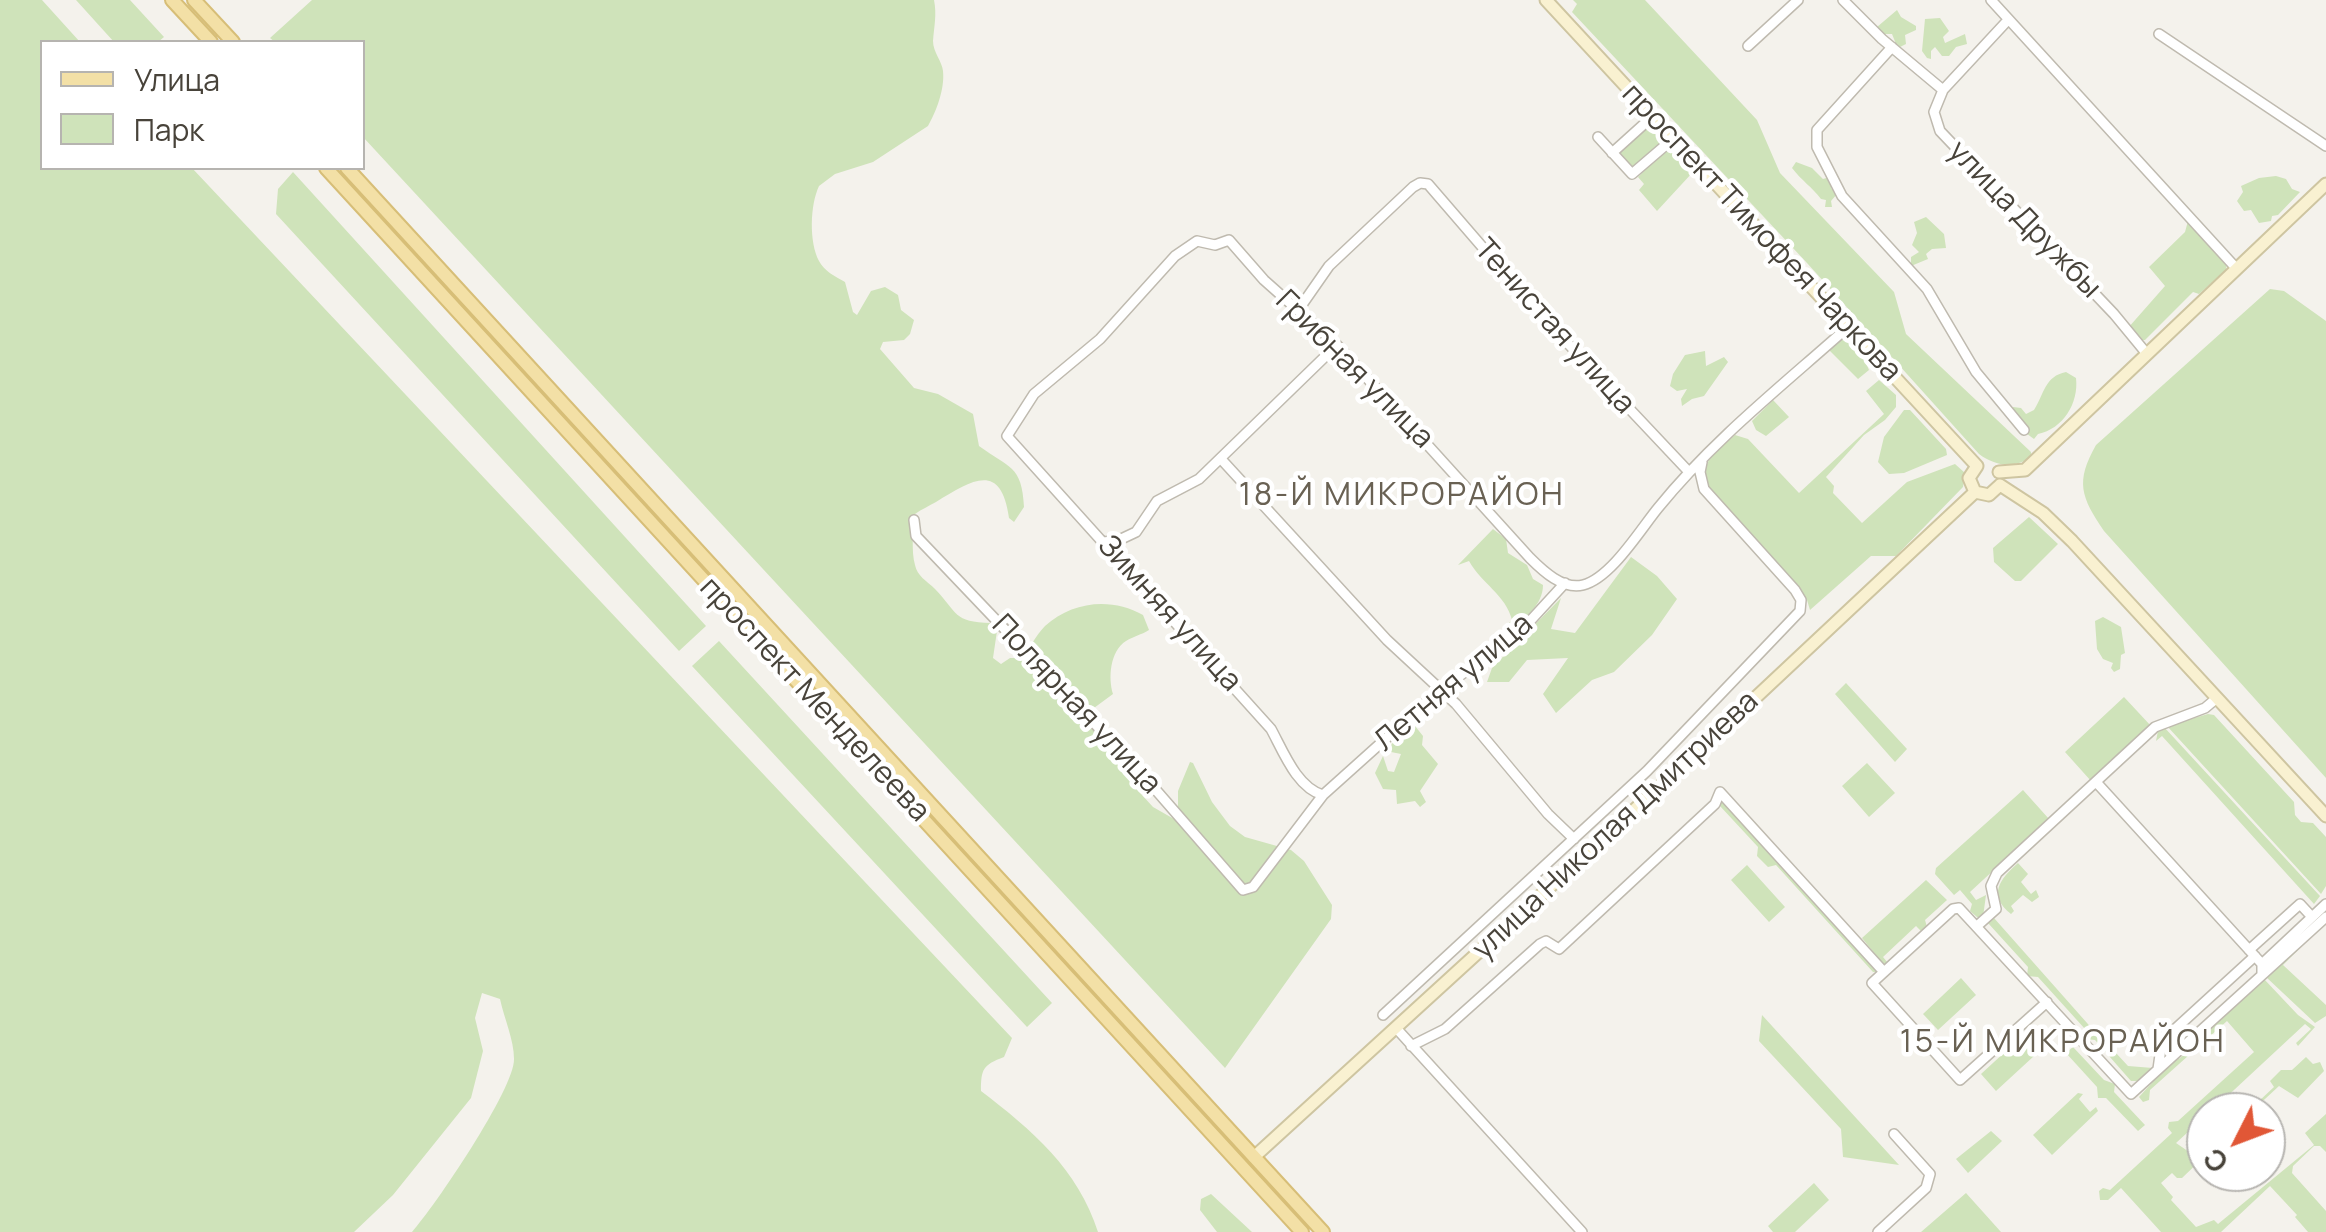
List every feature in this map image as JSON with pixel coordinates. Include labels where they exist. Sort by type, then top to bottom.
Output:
[{"type":"main road","points":[[172,0],[209,40]]},
{"type":"main road","points":[[194,0],[231,40]]},
{"type":"main road","name":"проспект Тимофея Чаркова","points":[[1546,0],[1977,466]]},
{"type":"main road","name":"проспект Менделеева","points":[[328,170],[1302,1232]]},
{"type":"main road","name":"проспект Менделеева","points":[[349,170],[1323,1232]]},
{"type":"main road","points":[[2326,184],[2025,470],[2000,478],[1990,495],[1975,492],[1969,478],[1977,466],[1989,464],[2000,478],[2054,523],[2326,816]]},
{"type":"main road","name":"улица Николая Дмитриева","points":[[1254,1157],[1703,748],[1975,492]]},
{"type":"main road","points":[[740,619],[751,608]]},
{"type":"street","points":[[1748,46],[1798,0]]},
{"type":"street","points":[[1843,0],[1944,90],[2008,20]]},
{"type":"street","points":[[1991,0],[2236,268]]},
{"type":"street","points":[[2158,34],[2326,146]]},
{"type":"street","points":[[1892,47],[1815,134],[1817,148],[1857,214],[1927,289],[1976,372],[2024,430]]},
{"type":"street","name":"улица Дружбы","points":[[1944,90],[1934,112],[1940,131],[2114,314],[2147,354]]},
{"type":"street","points":[[1612,153],[1653,116]]},
{"type":"street","points":[[1598,137],[1632,174],[1674,138]]},
{"type":"street","name":"Тенистая улица","points":[[1298,310],[1329,266],[1420,182],[1428,184],[1541,315],[1690,472]]},
{"type":"street","name":"Грибная улица","points":[[1007,436],[1034,394],[1100,339],[1174,256],[1197,241],[1215,245],[1229,240],[1264,280],[1337,345],[1530,558],[1565,583]]},
{"type":"street","name":"Летняя улица","points":[[1243,890],[1253,887],[1323,795],[1440,690],[1519,633],[1565,583],[1587,584],[1609,568],[1702,459],[1848,327]]},
{"type":"street","points":[[1104,542],[1130,537],[1156,502],[1189,486],[1221,459],[1337,345]]},
{"type":"street","name":"Зимняя улица","points":[[1007,436],[1271,728],[1294,770],[1312,790],[1323,795]]},
{"type":"street","points":[[1221,459],[1387,640],[1490,742],[1548,814],[1574,839]]},
{"type":"street","points":[[1383,1015],[1647,770],[1802,606],[1801,600],[1704,489],[1702,459]]},
{"type":"street","name":"Полярная улица","points":[[914,520],[916,536],[1135,766],[1243,890]]},
{"type":"street","points":[[1977,926],[1996,909],[1991,886],[1997,873],[2161,722],[2198,711],[2217,698]]},
{"type":"street","points":[[2096,782],[2259,963]]},
{"type":"street","points":[[1411,1046],[1445,1029],[1540,944],[1546,941],[1559,949],[1714,804],[1720,792],[1884,972]]},
{"type":"street","points":[[2047,1002],[1960,1080],[1872,983],[1953,908],[1962,910],[2047,1002],[2131,1094],[2259,963],[2300,904],[2312,917]]},
{"type":"street","points":[[2158,1069],[2162,1042],[2326,904]]},
{"type":"street","points":[[2259,963],[2326,918]]},
{"type":"street","points":[[1396,1028],[1582,1232]]},
{"type":"street","points":[[1878,1232],[1926,1188],[1930,1174],[1894,1134]]},
{"type":"green space","points":[[0,0],[42,0],[78,40],[40,40],[40,170],[194,170],[1012,1038],[1004,1057],[985,1069],[981,1091],[1035,1136],[1066,1170],[1098,1232],[412,1232],[472,1147],[511,1074],[514,1052],[500,999],[482,993],[475,1018],[483,1051],[471,1098],[393,1195],[354,1232],[0,1232]]},
{"type":"green space","points":[[76,0],[130,0],[164,37],[112,40]]},
{"type":"green space","points":[[312,0],[934,0],[933,45],[943,78],[934,114],[928,126],[873,162],[835,174],[819,186],[812,223],[816,253],[824,268],[845,282],[857,315],[871,291],[885,287],[898,295],[901,310],[914,320],[910,334],[904,340],[883,342],[880,349],[914,388],[938,394],[973,414],[979,446],[1012,469],[1020,483],[1024,507],[1014,522],[999,488],[983,480],[961,487],[915,514],[913,554],[920,575],[957,615],[969,621],[991,623],[997,631],[993,658],[1001,664],[1010,658],[1020,658],[1045,626],[1067,611],[1105,604],[1143,615],[1149,630],[1121,645],[1114,658],[1113,694],[1079,719],[1128,758],[1130,782],[1153,807],[1174,819],[1178,816],[1178,791],[1190,762],[1193,763],[1212,802],[1230,826],[1245,837],[1291,850],[1304,861],[1332,905],[1331,919],[1225,1068],[365,139],[365,40],[270,38]]},
{"type":"green space","points":[[1573,0],[1645,0],[1757,120],[1780,173],[1894,292],[1906,334],[2031,452],[2031,457],[2005,464],[1979,454],[1572,12],[1577,4]]},
{"type":"green space","points":[[1897,10],[1916,26],[1916,30],[1905,35],[1906,44],[1900,47],[1892,34],[1884,34],[1877,27]]},
{"type":"green space","points":[[1940,18],[1949,31],[1943,37],[1945,43],[1965,34],[1967,44],[1956,47],[1949,56],[1942,56],[1935,47],[1931,59],[1927,58],[1922,51],[1925,19]]},
{"type":"green space","points":[[1647,128],[1652,128],[1663,145],[1637,168],[1630,168],[1619,154]]},
{"type":"green space","points":[[1666,149],[1693,172],[1657,211],[1639,190],[1644,184],[1638,177]]},
{"type":"green space","points":[[1796,162],[1812,168],[1823,179],[1830,177],[1834,185],[1831,188],[1837,194],[1831,201],[1832,207],[1825,207],[1826,200],[1792,168]]},
{"type":"green space","points":[[293,172],[706,626],[679,651],[276,214],[278,189]]},
{"type":"green space","points":[[2276,176],[2286,179],[2292,189],[2300,192],[2271,221],[2259,223],[2251,210],[2244,211],[2237,201],[2243,192],[2241,186]]},
{"type":"green space","points":[[1926,217],[1944,234],[1946,248],[1932,249],[1926,254],[1928,259],[1911,266],[1911,257],[1919,252],[1912,245],[1917,233],[1914,222]]},
{"type":"green space","points":[[2188,221],[2227,263],[2226,270],[2199,294],[2193,292],[2145,340],[2137,340],[2128,328],[2165,286],[2149,267],[2185,232]]},
{"type":"green space","points":[[2270,289],[2284,291],[2326,321],[2326,778],[2104,531],[2083,489],[2085,469],[2096,445]]},
{"type":"green space","points":[[1839,339],[1853,347],[1867,365],[1869,370],[1858,379],[1828,349]]},
{"type":"green space","points":[[1705,351],[1706,366],[1724,357],[1728,362],[1704,396],[1682,406],[1687,389],[1677,391],[1670,386],[1673,374],[1685,355]]},
{"type":"green space","points":[[2066,372],[2076,378],[2072,405],[2062,421],[2034,439],[2023,431],[2012,414],[2013,407],[2026,414],[2034,410],[2049,382]]},
{"type":"green space","points":[[1879,380],[1896,395],[1896,407],[1826,477],[1834,486],[1833,493],[1862,523],[1907,482],[1955,464],[1965,473],[1963,487],[1896,556],[1871,556],[1810,610],[1807,600],[1707,485],[1708,462],[1735,435],[1748,439],[1799,493],[1884,414],[1866,391]]},
{"type":"green space","points":[[1773,400],[1789,417],[1766,436],[1756,430],[1752,421]]},
{"type":"green space","points":[[1904,410],[1910,410],[1946,449],[1947,455],[1904,473],[1889,474],[1878,462],[1884,437]]},
{"type":"green space","points":[[2029,517],[2058,544],[2021,581],[2015,581],[1994,562],[1993,548]]},
{"type":"green space","points":[[1493,529],[1506,539],[1508,553],[1527,565],[1533,579],[1543,585],[1537,605],[1510,630],[1505,627],[1512,620],[1499,596],[1469,561],[1458,565]]},
{"type":"green space","points":[[1631,557],[1657,576],[1677,599],[1652,635],[1614,672],[1592,680],[1556,713],[1543,694],[1568,658],[1527,660],[1509,682],[1487,682],[1492,668],[1561,598],[1551,629],[1575,633]]},
{"type":"green space","points":[[2103,617],[2121,627],[2125,653],[2121,655],[2120,669],[2114,672],[2113,663],[2103,659],[2097,649],[2095,621]]},
{"type":"green space","points":[[719,641],[1052,1003],[1027,1027],[692,666]]},
{"type":"green space","points":[[1846,683],[1907,749],[1895,762],[1835,694]]},
{"type":"green space","points":[[2124,697],[2151,726],[2091,781],[2065,752]]},
{"type":"green space","points":[[2214,715],[2294,802],[2295,815],[2301,822],[2313,823],[2326,837],[2326,886],[2321,894],[2167,726]]},
{"type":"green space","points":[[1415,726],[1423,736],[1422,745],[1438,764],[1420,791],[1426,802],[1420,807],[1415,801],[1397,804],[1396,790],[1383,789],[1375,773],[1383,756],[1388,771],[1394,772],[1401,754],[1386,751],[1403,731]]},
{"type":"green space","points":[[2164,727],[2320,896],[2314,904],[2162,736],[2156,741],[2158,731]]},
{"type":"green space","points":[[1867,763],[1895,793],[1869,817],[1842,786]]},
{"type":"green space","points":[[2023,790],[2049,819],[1970,892],[1976,900],[1986,895],[1983,917],[1977,917],[1960,890],[1954,895],[1935,874],[1936,868]]},
{"type":"green space","points":[[1722,801],[1879,972],[1873,972],[1776,865],[1768,867],[1757,856],[1758,847],[1720,806]]},
{"type":"green space","points":[[2018,863],[2028,874],[2021,882],[2031,894],[2036,890],[2039,897],[2032,902],[2023,895],[2011,906],[2011,914],[1998,894],[2006,875]]},
{"type":"green space","points":[[1747,865],[1785,907],[1769,922],[1731,880]]},
{"type":"green space","points":[[1926,880],[1947,900],[1925,920],[1927,927],[1922,932],[1916,926],[1883,957],[1888,963],[1883,964],[1862,938]]},
{"type":"green space","points":[[1994,918],[2095,1032],[2122,1046],[2116,1047],[2116,1053],[2128,1066],[2153,1068],[2141,1081],[2131,1081],[2095,1040],[2085,1039],[2085,1029],[2038,977],[2027,976],[2028,967],[1988,923]]},
{"type":"green space","points":[[2326,922],[2283,965],[2326,1005],[2326,1016],[2315,1023],[2266,977]]},
{"type":"green space","points":[[1961,978],[1976,995],[1938,1030],[1923,1014]]},
{"type":"green space","points":[[2264,979],[2315,1027],[2298,1046],[2296,1043],[2311,1029],[2305,1024],[2232,1092],[2210,1092],[2254,1052],[2227,1021],[2150,1090],[2149,1100],[2143,1102],[2139,1097],[2168,1065]]},
{"type":"green space","points":[[1762,1015],[1899,1165],[1843,1157],[1841,1129],[1759,1041]]},
{"type":"green space","points":[[2019,1039],[2034,1056],[1996,1091],[1981,1074]]},
{"type":"green space","points":[[2073,1047],[2104,1080],[2115,1084],[2114,1092],[2145,1125],[2138,1131],[2106,1098],[2098,1098],[2097,1087],[2066,1053]]},
{"type":"green space","points":[[2306,1057],[2313,1064],[2320,1062],[2324,1071],[2298,1098],[2279,1086],[2269,1092],[2274,1087],[2270,1081],[2281,1070],[2292,1070]]},
{"type":"green space","points":[[2078,1093],[2083,1094],[2079,1099],[2090,1112],[2096,1107],[2098,1111],[2052,1155],[2033,1135]]},
{"type":"green space","points":[[2186,1114],[2186,1134],[2176,1143],[2186,1150],[2186,1174],[2177,1178],[2172,1173],[2161,1183],[2196,1227],[2214,1220],[2218,1224],[2257,1192],[2264,1192],[2221,1232],[2161,1232],[2121,1188],[2108,1200],[2100,1200],[2099,1191],[2110,1190],[2172,1133],[2169,1122],[2178,1121]]},
{"type":"green space","points":[[2326,1114],[2326,1152],[2314,1146],[2293,1166],[2292,1173],[2326,1211],[2326,1232],[2308,1232],[2276,1192],[2286,1192],[2286,1168],[2314,1145],[2305,1133]]},
{"type":"green space","points":[[1991,1131],[2002,1141],[1968,1173],[1956,1159]]},
{"type":"green space","points":[[1814,1183],[1829,1200],[1795,1232],[1773,1232],[1768,1226]]},
{"type":"green space","points":[[1966,1193],[2001,1232],[1921,1232]]},
{"type":"green space","points":[[1211,1194],[1252,1232],[1217,1232],[1200,1210],[1201,1199]]},
{"type":"district","name":"18-Й МИКРОРАЙОН","points":[[1402,496]]},
{"type":"district","name":"15-Й МИКРОРАЙОН","points":[[2063,1043]]}]
